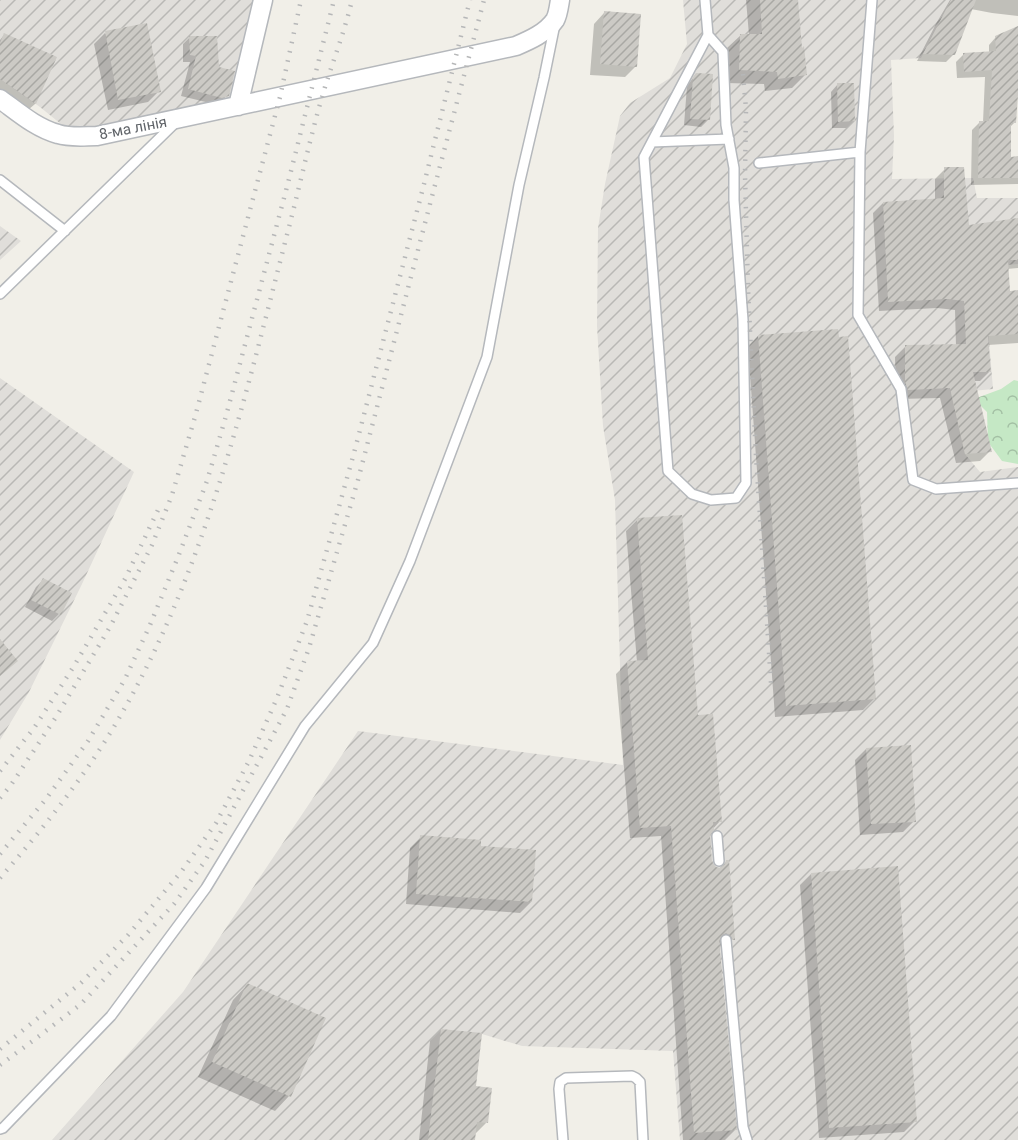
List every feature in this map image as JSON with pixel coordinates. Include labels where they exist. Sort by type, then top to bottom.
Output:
[{"type":"street","points":[[238,106],[263,0]]},
{"type":"street","points":[[556,19],[560,0]]},
{"type":"street","name":"8-ма лінія","points":[[0,99],[34,124],[58,134],[98,136],[516,46],[532,39],[556,19]]},
{"type":"lane","points":[[705,0],[708,35],[644,157],[668,471],[692,494],[711,500],[736,498],[746,483],[742,320],[734,168],[726,125],[723,52],[708,35]]},
{"type":"lane","points":[[872,0],[860,152],[858,315],[901,389],[914,480],[936,489],[1018,483]]},
{"type":"lane","points":[[0,1129],[111,1016],[206,888],[305,726],[374,643],[410,561],[487,357],[519,185],[556,19]]},
{"type":"lane","points":[[0,294],[179,119]]},
{"type":"lane","points":[[652,142],[729,139]]},
{"type":"lane","points":[[759,163],[860,152]]},
{"type":"lane","points":[[0,180],[64,231]]},
{"type":"lane","points":[[717,836],[719,861]]},
{"type":"lane","points":[[726,940],[743,1127],[747,1140]]},
{"type":"lane","points":[[563,1140],[560,1082],[566,1078],[632,1076],[640,1082],[643,1140]]},
{"type":"shaded area","points":[[0,0],[257,0],[234,99],[72,133],[0,79]]},
{"type":"shaded area","points":[[683,0],[951,0],[921,58],[891,60],[894,136],[892,179],[973,178],[977,198],[1018,198],[1018,264],[983,267],[993,389],[951,393],[965,454],[980,472],[1018,467],[1018,1140],[680,1140],[673,1051],[522,1046],[482,1034],[469,1140],[52,1140],[183,992],[358,731],[623,765],[615,500],[603,426],[597,326],[598,228],[620,116],[630,103],[670,78],[687,44]]},
{"type":"shaded area","points":[[0,226],[21,241],[0,260]]},
{"type":"shaded area","points":[[0,378],[134,472],[29,692],[0,740]]},
{"type":"green space","points":[[1014,380],[1018,381],[1018,464],[1002,461],[988,442],[987,412],[974,399],[1001,389]]},
{"type":"building","points":[[760,0],[798,0],[807,75],[778,79],[777,72],[739,70],[740,34],[762,34]]},
{"type":"building","points":[[951,0],[976,0],[955,55],[923,54]]},
{"type":"building","points":[[604,11],[641,14],[637,67],[600,64]]},
{"type":"building","points":[[147,23],[161,92],[118,100],[105,31]]},
{"type":"building","points":[[1018,26],[1018,95],[1016,123],[1011,123],[1011,157],[1018,156],[1018,178],[978,178],[979,121],[989,121],[992,70],[964,72],[963,53],[996,51],[995,36]]},
{"type":"building","points":[[4,33],[57,57],[36,104],[0,79],[0,43]]},
{"type":"building","points":[[189,36],[217,36],[219,67],[235,71],[229,96],[222,98],[188,89],[196,56],[190,55]]},
{"type":"building","points":[[696,73],[713,74],[710,120],[690,119],[693,77]]},
{"type":"building","points":[[837,83],[854,83],[855,121],[838,122]]},
{"type":"building","points":[[944,167],[964,167],[969,225],[1018,218],[1018,260],[1008,260],[1010,291],[1018,290],[1018,334],[988,336],[991,372],[973,372],[992,452],[965,454],[950,388],[908,390],[905,382],[905,345],[966,344],[964,301],[948,299],[888,302],[883,202],[944,198]]},
{"type":"building","points":[[838,329],[839,337],[848,336],[876,699],[786,706],[758,335]]},
{"type":"building","points":[[682,515],[698,715],[713,714],[722,822],[713,822],[714,830],[710,837],[712,862],[720,868],[726,860],[729,860],[735,940],[726,933],[719,941],[737,1130],[694,1133],[671,826],[640,828],[627,661],[648,660],[637,518]]},
{"type":"building","points":[[43,578],[72,593],[61,615],[31,600]]},
{"type":"building","points":[[0,639],[18,661],[0,676]]},
{"type":"building","points":[[911,745],[916,822],[871,824],[866,748]]},
{"type":"building","points":[[420,835],[481,840],[481,846],[536,850],[532,902],[416,894]]},
{"type":"building","points":[[898,866],[917,1122],[829,1128],[811,873]]},
{"type":"building","points":[[247,983],[326,1018],[291,1097],[212,1062]]},
{"type":"building","points":[[441,1029],[482,1033],[476,1086],[492,1088],[488,1123],[477,1122],[475,1140],[428,1140]]},
{"type":"railway","points":[[0,798],[56,717],[110,627],[152,545],[172,495],[280,97],[301,0]]},
{"type":"railway","points":[[0,854],[46,799],[88,741],[125,679],[178,557],[207,481],[226,416],[334,0]]},
{"type":"railway","points":[[0,878],[61,804],[115,725],[147,667],[174,607],[220,482],[239,419],[315,122],[352,0]]},
{"type":"railway","points":[[0,1049],[82,982],[128,935],[181,872],[216,823],[249,761],[307,621],[354,453],[470,0]]},
{"type":"railway","points":[[0,1065],[81,1004],[174,904],[205,861],[287,709],[309,648],[358,480],[484,0]]},
{"type":"railway","points":[[743,74],[746,109],[748,288],[771,683]]},
{"type":"railway","points":[[0,771],[34,728],[74,666],[125,579],[158,510]]}]
